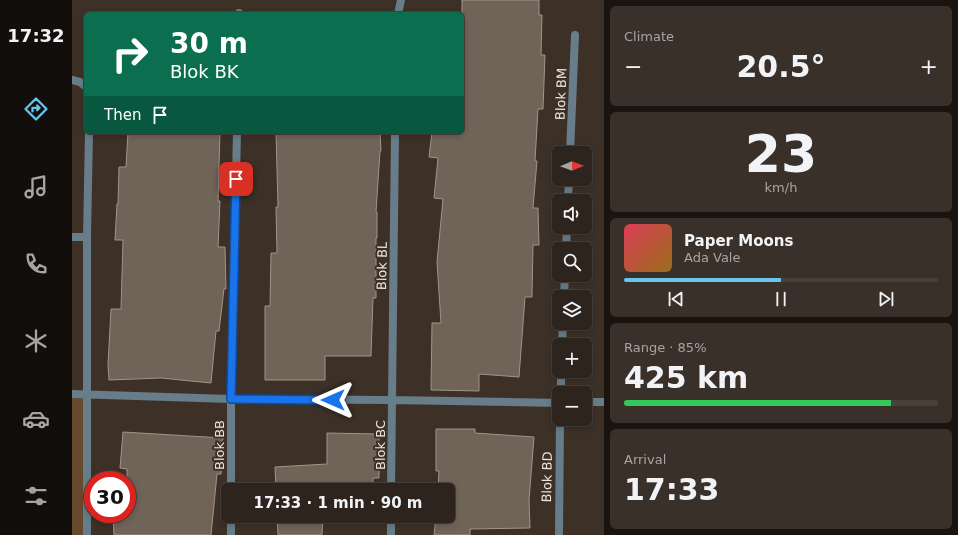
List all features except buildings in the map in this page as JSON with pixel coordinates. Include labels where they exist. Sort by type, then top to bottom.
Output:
[{"type":"street","points":[[398,12],[401,0]]},
{"type":"street","name":"Blok BM","points":[[570,146],[575,35]]},
{"type":"street","points":[[72,80],[80,82],[84,85]]},
{"type":"street","points":[[87,535],[86,394],[89,134]]},
{"type":"street","name":"Blok BB","points":[[231,483],[231,399],[237,134]]},
{"type":"street","name":"Blok BL","points":[[392,400],[396,134]]},
{"type":"street","points":[[72,237],[87,237]]},
{"type":"street","points":[[72,394],[231,399],[552,402]]},
{"type":"street","name":"Blok BC","points":[[391,483],[392,400]]},
{"type":"street","points":[[592,402],[604,402]]},
{"type":"street","name":"Blok BD","points":[[559,535],[560,426]]},
{"type":"street","points":[[231,523],[231,535]]},
{"type":"street","points":[[391,523],[391,535]]},
{"type":"shaded area","points":[[72,394],[86,394],[87,471],[84,471],[84,523],[87,523],[87,535],[72,535]]},
{"type":"route","points":[[236,179],[231,399],[333,400]]}]
